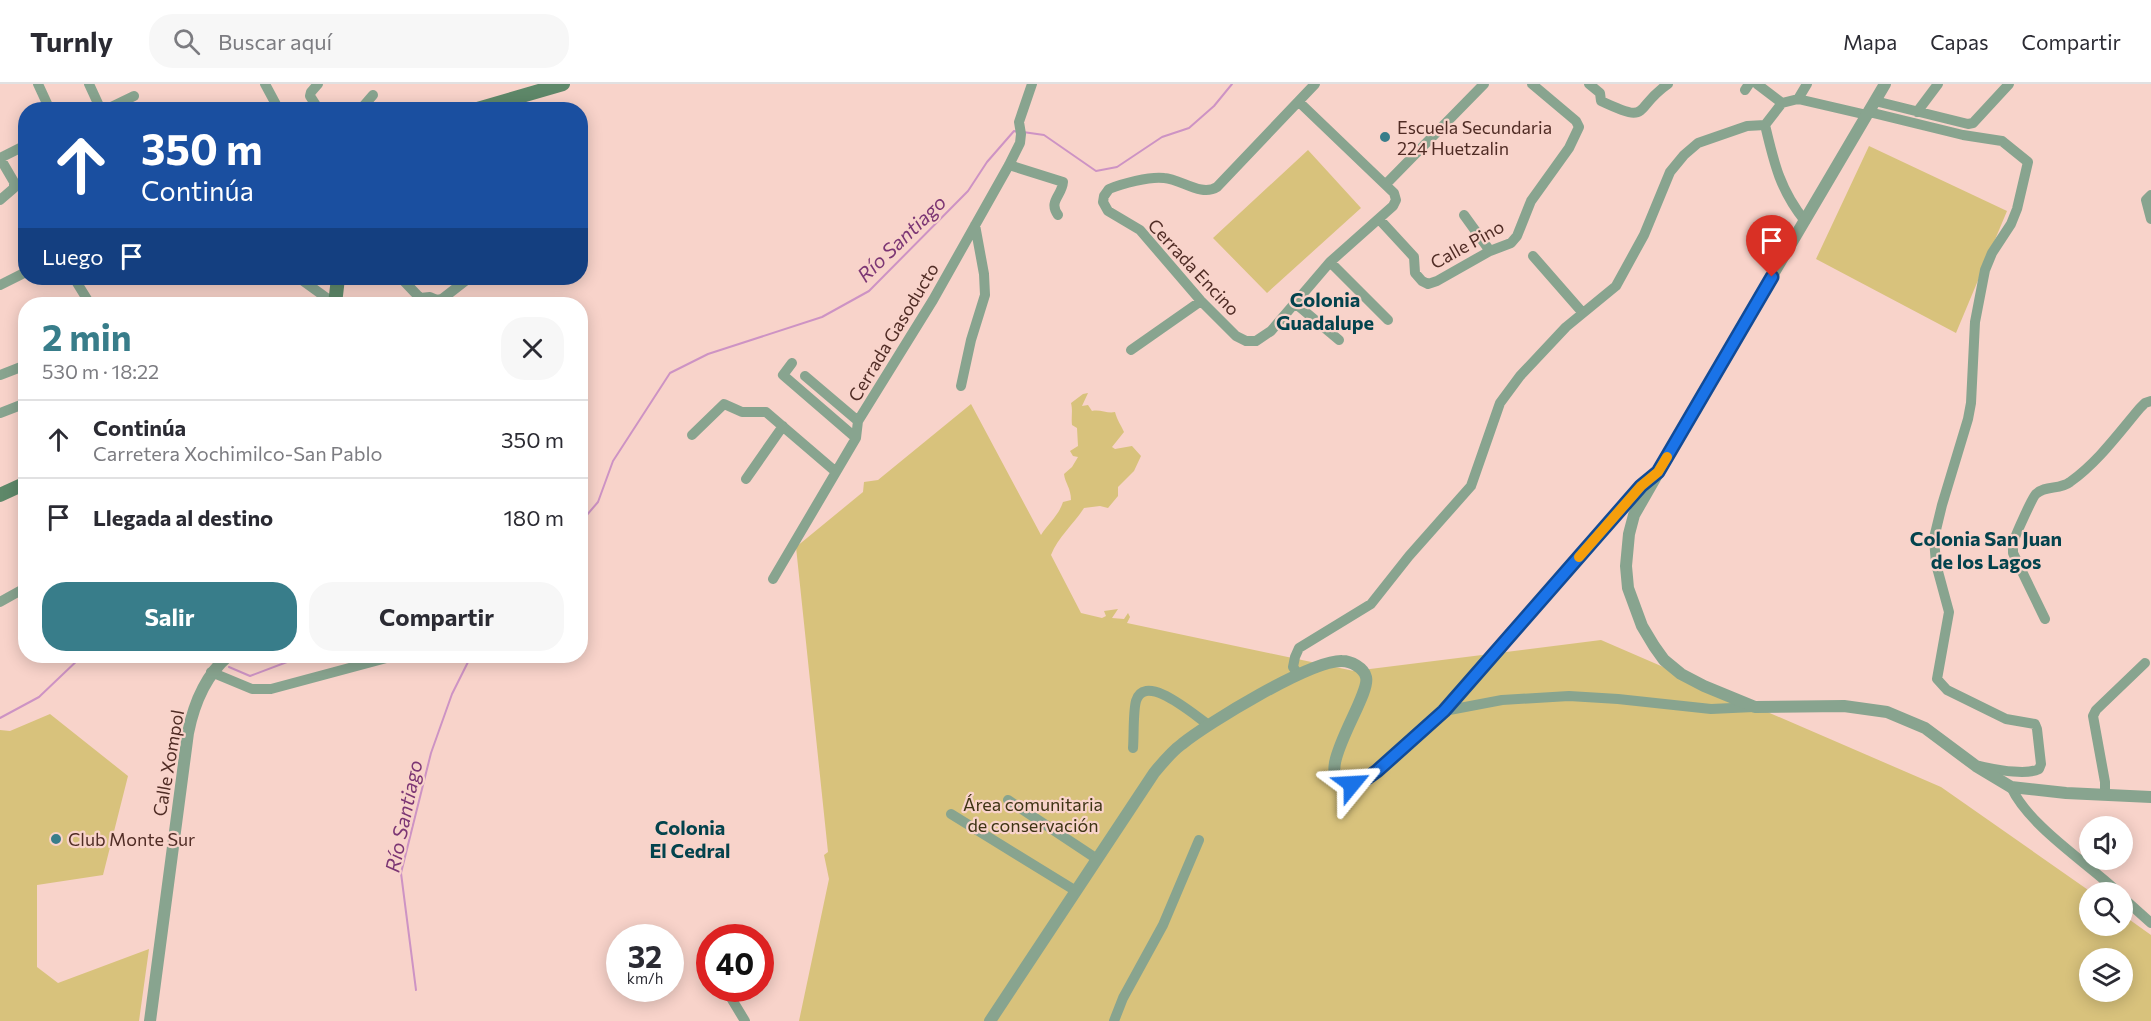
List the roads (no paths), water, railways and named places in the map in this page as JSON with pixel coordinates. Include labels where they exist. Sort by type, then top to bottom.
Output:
[{"type":"main road","points":[[501,102],[563,84]]},
{"type":"main road","points":[[0,495],[18,487]]},
{"type":"street","points":[[38,84],[46,102]]},
{"type":"street","points":[[89,84],[99,102]]},
{"type":"street","points":[[265,84],[275,102]]},
{"type":"street","points":[[312,102],[311,92],[318,84]]},
{"type":"street","name":"Cerrada Gasoducto","points":[[773,579],[856,438],[858,421],[933,300],[1009,165],[1020,142],[1019,122],[1032,84]]},
{"type":"street","points":[[1316,84],[1299,102],[1386,184],[1395,194],[1396,200],[1393,206],[1330,262],[1296,304],[1340,340]]},
{"type":"street","points":[[1386,184],[1484,84]]},
{"type":"street","name":"Calle Pino","points":[[1379,219],[1414,257],[1415,273],[1428,284],[1490,251],[1511,243],[1517,237],[1531,201],[1569,148],[1579,127],[1576,121],[1532,84]]},
{"type":"street","points":[[1589,84],[1600,93],[1601,101],[1633,115],[1640,113],[1668,84]]},
{"type":"street","points":[[1757,84],[1782,103]]},
{"type":"street","points":[[1798,99],[1808,84]]},
{"type":"street","points":[[1755,706],[1712,690],[1681,675],[1664,660],[1654,646],[1634,607],[1628,588],[1626,566],[1629,534],[1634,515],[1658,472],[1885,84]]},
{"type":"street","points":[[1917,112],[1938,84]]},
{"type":"street","points":[[1298,674],[1293,667],[1299,648],[1371,604],[1409,556],[1471,486],[1500,403],[1520,376],[1566,327],[1616,286],[1644,235],[1670,172],[1698,143],[1747,126],[1765,125],[1782,103],[1798,99],[1870,109],[1917,112],[1973,123],[2009,84]]},
{"type":"street","points":[[367,102],[373,95]]},
{"type":"street","points":[[121,102],[134,96]]},
{"type":"street","name":"Cerrada Encino","points":[[1296,304],[1271,332],[1256,341],[1246,341],[1236,336],[1201,301],[1140,230],[1108,211],[1103,202],[1108,189],[1153,178],[1165,178],[1211,191],[1299,102]]},
{"type":"street","points":[[1870,109],[1963,135],[2002,141],[2020,154],[2028,165],[2014,217],[1992,253],[1985,270],[1975,321],[1968,419],[1934,538],[1936,564],[1949,612],[1937,679],[1947,690],[2006,720],[2035,724],[2041,764],[2034,772],[1976,766]]},
{"type":"street","points":[[1765,125],[1781,183],[1805,221]]},
{"type":"street","points":[[0,200],[14,188],[14,182],[0,158],[18,149]]},
{"type":"street","points":[[1009,165],[1063,182],[1063,187],[1053,203],[1058,215]]},
{"type":"street","points":[[2151,195],[2146,200],[2146,206],[2151,219]]},
{"type":"street","points":[[1464,215],[1490,251]]},
{"type":"street","points":[[961,386],[971,340],[985,295],[984,274],[975,225]]},
{"type":"street","points":[[1533,256],[1582,312]]},
{"type":"street","points":[[1330,262],[1388,320]]},
{"type":"street","points":[[0,285],[18,276]]},
{"type":"street","points":[[309,285],[325,297]]},
{"type":"street","points":[[408,285],[419,297]]},
{"type":"street","points":[[445,297],[460,285]]},
{"type":"street","points":[[1131,350],[1201,301]]},
{"type":"street","points":[[792,363],[783,375],[856,438]]},
{"type":"street","points":[[0,375],[18,368]]},
{"type":"street","points":[[805,376],[858,421]]},
{"type":"street","points":[[2045,619],[2013,553],[2013,544],[2033,498],[2043,489],[2068,484],[2105,451],[2140,408],[2151,401]]},
{"type":"street","points":[[692,435],[724,404],[742,412],[766,412],[836,472]]},
{"type":"street","points":[[0,413],[18,406]]},
{"type":"street","points":[[746,480],[783,426]]},
{"type":"street","points":[[990,1021],[1154,773],[1183,743],[1209,725],[1298,674],[1333,662],[1343,661],[1358,667],[1365,674],[1367,681],[1365,692],[1333,764],[1337,779],[1343,783],[1352,784],[1363,781],[1444,711],[1641,486],[1658,472]]},
{"type":"street","points":[[0,602],[18,592]]},
{"type":"street","name":"Calle Xompol","points":[[150,1021],[188,733],[192,713],[211,672],[220,663]]},
{"type":"street","points":[[211,672],[252,689],[271,689],[368,663]]},
{"type":"street","points":[[2105,794],[2105,782],[2092,716],[2145,663]]},
{"type":"street","points":[[1133,748],[1136,701],[1143,692],[1148,690],[1168,697],[1209,725]]},
{"type":"street","points":[[1444,711],[1502,700],[1569,696],[1711,709],[1755,706],[1844,706],[1887,712],[1925,728],[1976,766],[2011,787],[2066,793],[2151,797]]},
{"type":"street","points":[[2011,787],[2024,808],[2074,856],[2106,882]]},
{"type":"street","points":[[1008,800],[1097,859]]},
{"type":"street","points":[[951,814],[1076,891]]},
{"type":"street","points":[[1114,1021],[1123,998],[1163,925],[1198,840]]},
{"type":"street","points":[[2133,907],[2151,923]]},
{"type":"street","points":[[734,1002],[746,1021]]},
{"type":"waterway","name":"Río Santiago","points":[[1023,132],[1044,135],[1096,171],[1117,167],[1162,137],[1189,128],[1214,106],[1232,84]]},
{"type":"waterway","name":"Río Santiago","points":[[588,514],[598,502],[613,461],[670,373],[708,354],[822,317],[869,291],[968,191],[987,162],[1014,131],[1018,132]]},
{"type":"waterway","points":[[0,718],[39,697],[75,663]]},
{"type":"waterway","points":[[229,667],[250,676],[284,663]]},
{"type":"waterway","name":"Río Santiago","points":[[416,990],[401,873],[431,753],[452,694],[468,663]]},
{"type":"place","name":"Escuela Secundaria 224 Huetzalin","points":[[1385,137]]},
{"type":"place","name":"Club Monte Sur","points":[[56,839]]},
{"type":"district","name":"Colonia Guadalupe","points":[[1325,310]]},
{"type":"district","name":"Colonia San Juan de los Lagos","points":[[1986,550]]},
{"type":"district","name":"Colonia El Cedral","points":[[690,838]]},
{"type":"park label","name":"Área comunitaria de conservación","points":[[1033,814]]}]
